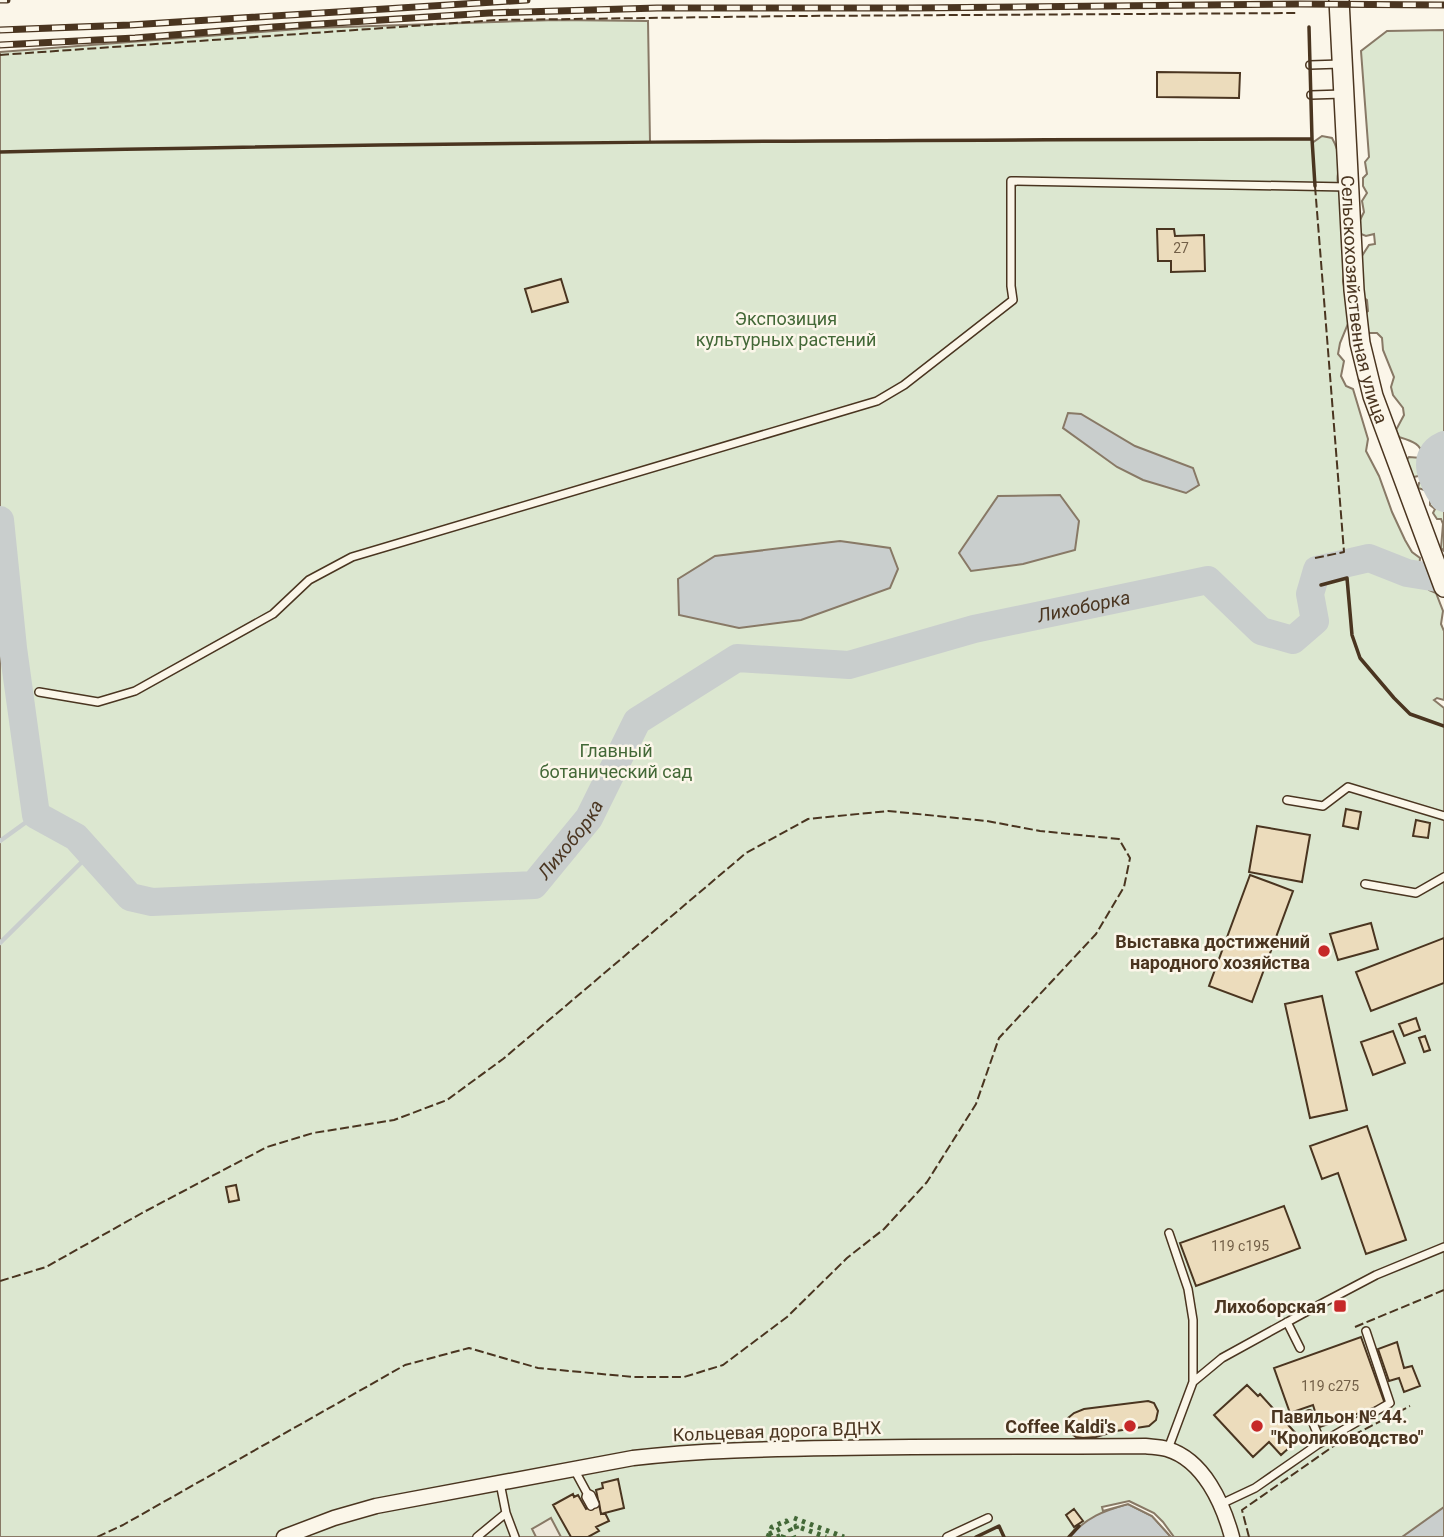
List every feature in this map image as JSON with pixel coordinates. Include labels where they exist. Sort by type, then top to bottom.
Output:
[{"type":"main road","name":"Сельскохозяйственная улица","points":[[1339,0],[1354,290],[1360,343],[1373,396],[1444,587]]},
{"type":"street","name":"Кольцевая дорога ВДНХ","points":[[284,1537],[376,1506],[643,1457],[725,1451],[954,1446],[1145,1446],[1168,1450],[1193,1465],[1207,1480],[1221,1504],[1233,1537]]},
{"type":"lane","points":[[1310,65],[1342,64]]},
{"type":"lane","points":[[1311,95],[1343,94]]},
{"type":"lane","points":[[40,692],[98,702],[135,691],[273,614],[309,580],[352,557],[877,401],[904,385],[1013,300],[1011,181],[1348,187]]},
{"type":"lane","points":[[1287,800],[1323,806],[1348,787],[1444,816]]},
{"type":"lane","points":[[1365,884],[1416,893],[1444,877]]},
{"type":"lane","points":[[1168,1450],[1193,1382],[1193,1320],[1188,1289],[1169,1233]]},
{"type":"lane","points":[[1193,1382],[1222,1358],[1287,1322],[1376,1275],[1444,1247]]},
{"type":"lane","points":[[1287,1322],[1300,1348]]},
{"type":"lane","points":[[1221,1504],[1255,1488],[1321,1442],[1390,1403],[1366,1331]]},
{"type":"lane","points":[[1309,1414],[1321,1442]]},
{"type":"lane","points":[[574,1469],[587,1493],[586,1497],[593,1505]]},
{"type":"lane","points":[[500,1483],[506,1513],[515,1537]]},
{"type":"lane","points":[[477,1537],[506,1513]]},
{"type":"lane","points":[[947,1537],[988,1518]]},
{"type":"green space","name":"Главный ботанический сад","points":[[556,20],[648,21],[650,142],[1312,139],[1312,143],[1322,136],[1332,138],[1339,159],[1338,180],[1342,192],[1345,266],[1343,281],[1350,319],[1338,354],[1344,361],[1341,376],[1346,386],[1353,389],[1368,439],[1366,451],[1379,476],[1392,512],[1412,552],[1420,558],[1419,569],[1429,590],[1436,593],[1443,611],[1441,624],[1444,631],[1444,700],[1434,700],[1444,708],[1444,1537],[0,1537],[0,52],[312,28]]},
{"type":"green space","points":[[1444,30],[1444,551],[1441,548],[1441,519],[1437,519],[1433,513],[1435,509],[1430,505],[1428,491],[1418,488],[1419,483],[1426,480],[1423,475],[1410,475],[1406,461],[1409,457],[1421,458],[1421,449],[1415,443],[1399,437],[1396,430],[1404,415],[1403,408],[1393,395],[1391,387],[1394,377],[1383,350],[1382,338],[1377,333],[1369,333],[1362,321],[1368,311],[1358,262],[1369,245],[1375,244],[1374,234],[1361,234],[1359,222],[1364,212],[1362,201],[1367,193],[1363,178],[1367,174],[1365,162],[1369,157],[1361,51],[1387,31]]},
{"type":"shaded area","points":[[1068,413],[1081,414],[1135,446],[1193,468],[1199,485],[1186,493],[1143,480],[1117,467],[1063,428]]},
{"type":"shaded area","points":[[1060,495],[1079,521],[1075,550],[1023,564],[971,571],[959,553],[998,496]]},
{"type":"shaded area","points":[[840,541],[890,548],[898,569],[890,588],[801,620],[739,628],[679,615],[678,579],[715,556]]},
{"type":"shaded area","points":[[1128,1504],[1152,1516],[1171,1537],[1069,1537],[1082,1524],[1096,1516]]},
{"type":"shaded area","points":[[1444,1507],[1444,1537],[1402,1537]]},
{"type":"shaded area","points":[[551,1518],[561,1537],[536,1537],[532,1529]]},
{"type":"pier","points":[[1129,1501],[1154,1513],[1174,1537],[1152,1516],[1128,1504],[1103,1511],[1102,1507]]},
{"type":"building","points":[[1157,72],[1240,73],[1239,98],[1157,97]]},
{"type":"building","points":[[1157,229],[1174,229],[1175,236],[1204,235],[1205,271],[1171,272],[1171,261],[1158,261]]},
{"type":"building","points":[[561,279],[568,302],[532,312],[525,289]]},
{"type":"building","points":[[1346,809],[1361,812],[1358,829],[1343,826]]},
{"type":"building","points":[[1416,820],[1430,823],[1428,838],[1413,836]]},
{"type":"building","points":[[1257,826],[1310,835],[1302,882],[1249,872]]},
{"type":"building","points":[[1250,875],[1293,891],[1252,1002],[1209,986]]},
{"type":"building","points":[[1371,923],[1378,949],[1338,960],[1330,934]]},
{"type":"building","points":[[1444,938],[1444,983],[1371,1011],[1356,972]]},
{"type":"building","points":[[1322,996],[1347,1110],[1310,1118],[1285,1004]]},
{"type":"building","points":[[1416,1018],[1420,1030],[1404,1036],[1399,1024]]},
{"type":"building","points":[[1393,1031],[1405,1063],[1373,1075],[1361,1042]]},
{"type":"building","points":[[1425,1036],[1430,1050],[1424,1052],[1419,1038]]},
{"type":"building","points":[[1367,1126],[1406,1240],[1366,1254],[1338,1173],[1322,1179],[1310,1146]]},
{"type":"building","points":[[236,1185],[239,1200],[229,1202],[226,1187]]},
{"type":"building","points":[[1284,1206],[1300,1248],[1196,1286],[1180,1243]]},
{"type":"building","points":[[1361,1337],[1385,1404],[1320,1427],[1313,1405],[1290,1413],[1274,1368]]},
{"type":"building","points":[[1397,1342],[1404,1368],[1412,1366],[1420,1386],[1404,1392],[1399,1378],[1389,1381],[1378,1349]]},
{"type":"building","name":"Павильон № 44. \"Кролиководство\"","points":[[1247,1385],[1258,1396],[1260,1394],[1300,1438],[1281,1455],[1269,1442],[1253,1457],[1214,1415]]},
{"type":"building","points":[[1148,1401],[1154,1403],[1158,1411],[1156,1420],[1149,1426],[1083,1438],[1076,1437],[1067,1430],[1068,1418],[1084,1409]]},
{"type":"building","points":[[618,1479],[624,1508],[601,1514],[596,1490],[603,1488],[602,1483]]},
{"type":"building","points":[[573,1494],[574,1497],[578,1495],[586,1509],[599,1502],[601,1514],[605,1513],[609,1521],[596,1527],[599,1531],[588,1537],[571,1537],[553,1505]]},
{"type":"building","points":[[1074,1509],[1083,1521],[1074,1527],[1066,1515]]},
{"type":"waterway","name":"Лихоборка","points":[[1444,445],[1436,450],[1430,462],[1430,470],[1444,498]]},
{"type":"waterway","name":"Лихоборка","points":[[0,520],[13,648],[36,815],[76,837],[130,897],[152,902],[534,885],[589,818],[637,721],[737,658],[849,665],[974,629],[1208,580],[1261,631],[1293,640],[1315,621],[1310,594],[1317,570],[1369,558],[1407,573],[1444,579]]},
{"type":"waterway","points":[[0,627],[13,648]]},
{"type":"waterway","points":[[0,841],[36,815]]},
{"type":"waterway","points":[[0,943],[91,853]]},
{"type":"railway","points":[[0,0],[7,0]]},
{"type":"railway","points":[[0,30],[130,25],[527,0]]},
{"type":"railway","points":[[0,45],[489,13],[657,8],[1444,5]]},
{"type":"hedge","points":[[794,1518],[844,1537]]},
{"type":"hedge","points":[[768,1537],[772,1527],[786,1521],[794,1537]]},
{"type":"hedge","points":[[797,1529],[796,1526],[826,1537]]},
{"type":"hedge","points":[[769,1534],[782,1528]]},
{"type":"hedge","points":[[777,1537],[784,1534],[783,1537]]},
{"type":"fence","points":[[0,55],[497,20],[1298,13]]},
{"type":"fence","points":[[1315,186],[1344,552],[1315,558]]},
{"type":"fence","points":[[0,1281],[46,1267],[267,1147],[313,1133],[394,1120],[447,1100],[503,1059],[746,853],[808,819],[888,811],[987,821],[1040,831],[1119,839],[1130,858],[1124,887],[1096,934],[999,1038],[976,1104],[927,1182],[884,1229],[847,1258],[787,1317],[723,1365],[684,1377],[634,1377],[538,1368],[469,1348],[405,1365],[123,1525],[97,1537]]},
{"type":"fence","points":[[1355,1327],[1444,1290]]},
{"type":"fence","points":[[1249,1537],[1242,1510],[1338,1443],[1410,1406]]},
{"type":"wall","points":[[1309,27],[1315,186]]},
{"type":"wall","points":[[0,152],[656,142],[1312,139]]},
{"type":"wall","points":[[1321,585],[1347,578],[1352,635],[1360,658],[1410,714],[1444,726]]},
{"type":"wall","points":[[976,1537],[999,1526],[1004,1537]]},
{"type":"wall","points":[[1069,1537],[1079,1526]]},
{"type":"place","name":"Выставка достижений народного хозяйства","points":[[1324,951]]},
{"type":"place","name":"Лихоборская","points":[[1340,1306]]},
{"type":"place","name":"Coffee Kaldi's","points":[[1130,1426]]},
{"type":"place","name":"Павильон № 44. \"Кролиководство\"","points":[[1257,1426]]},
{"type":"park label","name":"Экспозиция культурных растений","points":[[786,328]]}]
